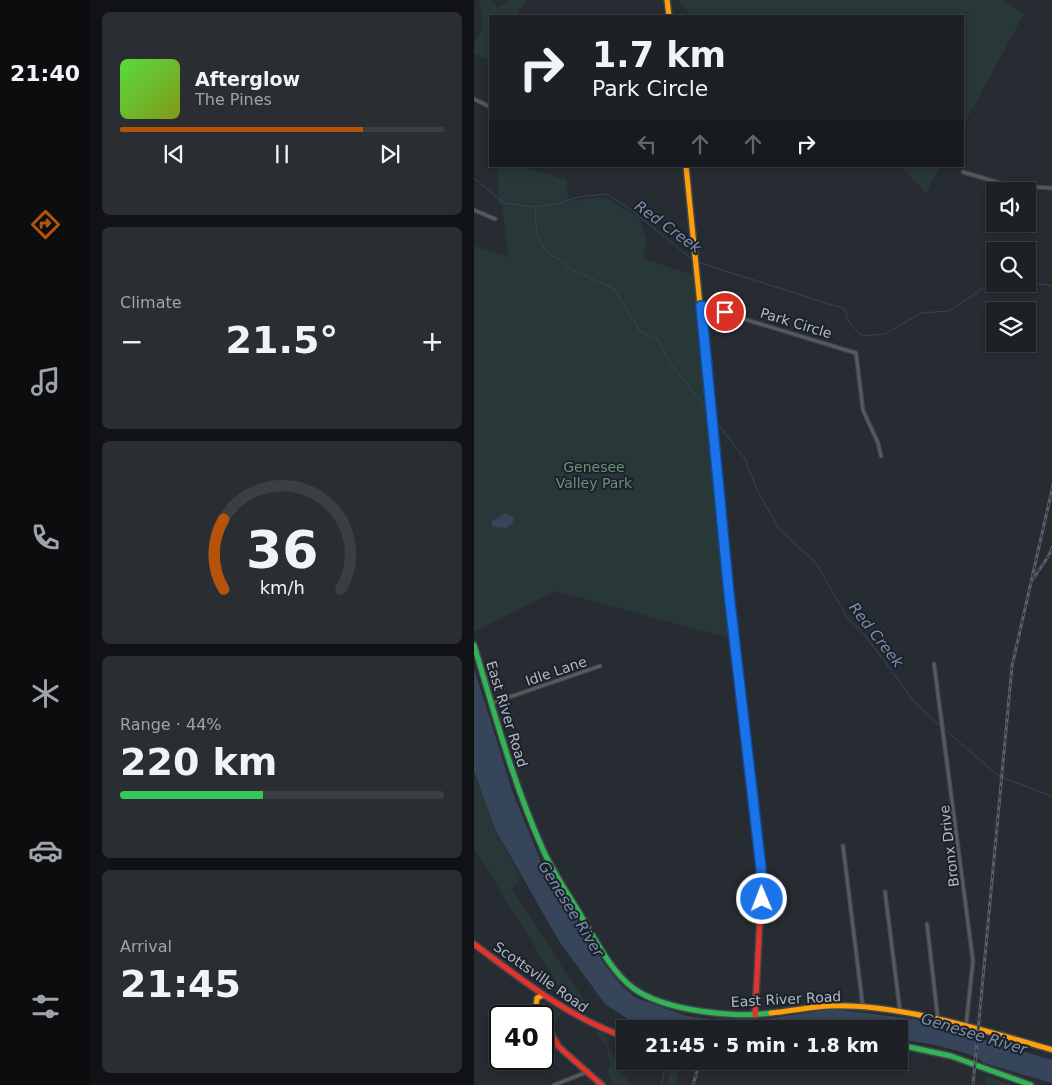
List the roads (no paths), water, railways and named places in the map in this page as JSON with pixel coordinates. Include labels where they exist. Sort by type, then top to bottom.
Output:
[{"type":"street","points":[[667,0],[669,15]]},
{"type":"street","points":[[474,99],[489,106]]},
{"type":"street","points":[[686,167],[698,267],[729,594],[762,877],[755,1014]]},
{"type":"street","points":[[964,172],[1010,186],[1052,188]]},
{"type":"street","points":[[474,210],[495,219]]},
{"type":"street","name":"Park Circle","points":[[701,306],[856,353],[863,410],[878,443],[881,456]]},
{"type":"street","name":"East River Road","points":[[474,645],[515,781],[545,854],[616,972],[644,995],[669,1005],[708,1012],[755,1014],[829,1006],[900,1012],[966,1026],[1052,1050]]},
{"type":"street","name":"Bronx Drive","points":[[934,664],[973,961],[966,1026]]},
{"type":"street","name":"Idle Lane","points":[[491,704],[600,666]]},
{"type":"street","points":[[843,846],[863,1008]]},
{"type":"street","points":[[885,892],[900,1012]]},
{"type":"street","points":[[926,924],[938,1020]]},
{"type":"street","name":"Scottsville Road","points":[[474,944],[579,1018],[616,1033]]},
{"type":"street","points":[[537,1005],[537,998],[543,994]]},
{"type":"street","points":[[554,1038],[559,1047],[602,1085]]},
{"type":"street","points":[[908,1047],[951,1056],[1030,1085]]},
{"type":"street","points":[[554,1085],[587,1072]]},
{"type":"water","points":[[506,513],[514,518],[512,524],[506,528],[492,527],[492,521]]},
{"type":"water","points":[[474,668],[513,793],[542,864],[605,965],[622,986],[636,998],[687,1016],[717,1020],[629,1020],[605,1004],[559,941],[495,829],[474,771]]},
{"type":"water","points":[[832,1009],[914,1019],[1052,1060],[1052,1083],[984,1063],[969,1054],[908,1041],[908,1020],[759,1020]]},
{"type":"waterway","name":"Red Creek","points":[[474,178],[504,203],[536,207],[557,204],[578,197],[606,194],[629,208],[693,260]]},
{"type":"waterway","name":"Red Creek","points":[[536,207],[538,237],[548,253],[563,262],[567,267],[614,289],[640,331],[658,340],[670,363],[707,409]]},
{"type":"waterway","name":"Red Creek","points":[[697,262],[845,309],[849,322],[862,336],[885,334],[921,313],[949,311],[986,286]]},
{"type":"waterway","name":"Red Creek","points":[[1036,283],[1053,286]]},
{"type":"waterway","name":"Red Creek","points":[[713,418],[745,459],[757,490],[779,529],[816,563],[847,617],[865,635],[913,700],[941,727]]},
{"type":"waterway","name":"Red Creek","points":[[944,729],[999,776],[1053,797]]},
{"type":"waterway","points":[[661,1085],[665,1070]]},
{"type":"railway","points":[[973,1085],[1012,666],[1053,485]]},
{"type":"railway","points":[[1033,579],[1053,546]]},
{"type":"railway","points":[[693,1085],[697,1070]]},
{"type":"park label","name":"Genesee Valley Park","points":[[594,476]]},
{"type":"water label","name":"Genesee River","points":[[571,909]]},
{"type":"water label","name":"Genesee River","points":[[974,1034]]}]
